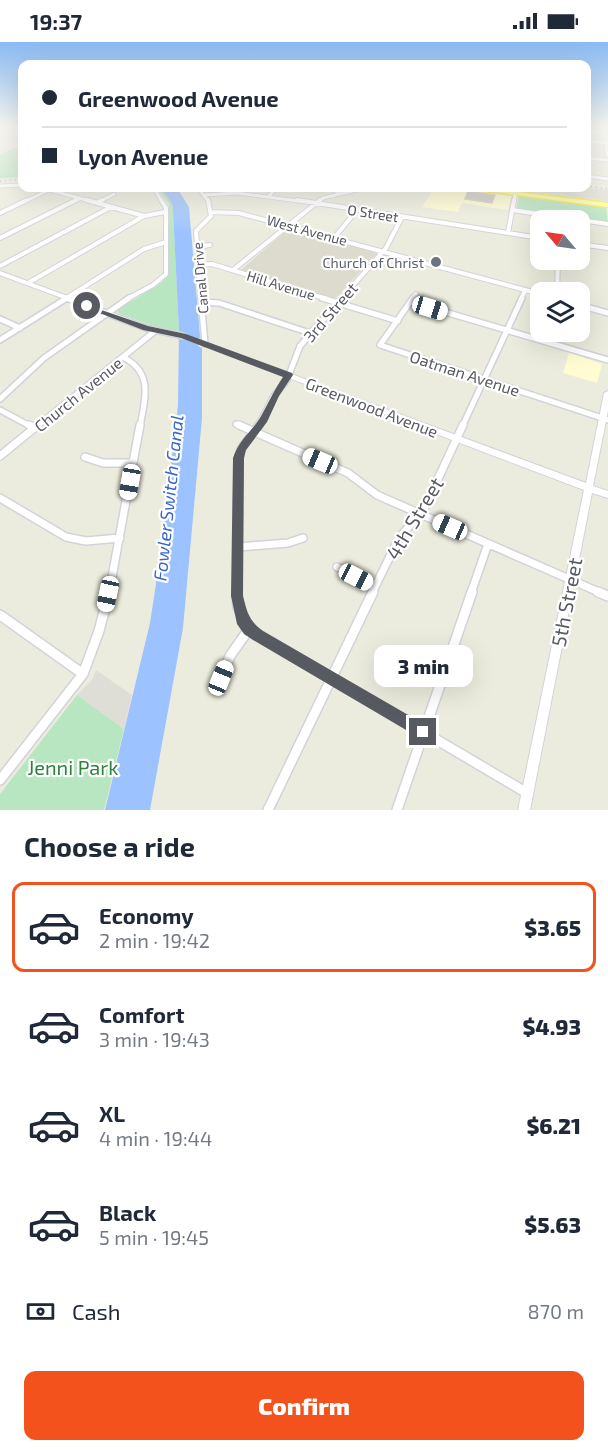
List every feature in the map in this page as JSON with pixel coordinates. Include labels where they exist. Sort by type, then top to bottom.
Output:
[{"type":"main road","points":[[521,192],[608,204]]},
{"type":"main road","points":[[524,192],[608,204]]},
{"type":"main road","points":[[559,199],[579,199]]},
{"type":"street","points":[[591,177],[608,179]]},
{"type":"street","points":[[0,191],[2,186],[18,185]]},
{"type":"street","points":[[0,213],[46,192]]},
{"type":"street","points":[[61,192],[144,216]]},
{"type":"street","points":[[0,399],[29,369],[166,274],[165,205],[157,192]]},
{"type":"street","points":[[202,192],[209,201],[211,212]]},
{"type":"street","points":[[269,196],[272,192]]},
{"type":"street","points":[[233,270],[315,204],[327,196],[344,192]]},
{"type":"street","points":[[508,233],[516,192]]},
{"type":"street","name":"O Street","points":[[205,195],[237,193],[269,196],[530,236]]},
{"type":"street","points":[[97,203],[114,194]]},
{"type":"street","points":[[0,238],[80,198]]},
{"type":"street","points":[[0,266],[111,207]]},
{"type":"street","points":[[334,237],[348,224],[357,210]]},
{"type":"street","points":[[512,210],[608,224]]},
{"type":"street","points":[[28,284],[144,216],[165,212]]},
{"type":"street","name":"West Avenue","points":[[211,212],[233,212],[334,237],[530,292]]},
{"type":"street","name":"Canal Drive","points":[[202,343],[203,302],[196,231],[209,220],[211,212]]},
{"type":"street","name":"3rd Street","points":[[249,629],[238,607],[239,458],[241,449],[254,433],[289,375],[300,346],[384,250],[402,217]]},
{"type":"street","points":[[0,340],[144,249],[166,242]]},
{"type":"street","points":[[197,247],[210,245]]},
{"type":"street","points":[[590,246],[608,248]]},
{"type":"street","name":"Hill Avenue","points":[[199,265],[210,263],[398,321]]},
{"type":"street","name":"Greenwood Avenue","points":[[0,273],[107,314],[154,330],[183,336],[608,495]]},
{"type":"street","name":"4th Street","points":[[268,810],[375,587],[406,528],[420,514],[525,291]]},
{"type":"street","name":"Oatman Avenue","points":[[416,294],[380,345],[605,419]]},
{"type":"street","points":[[203,302],[219,303],[310,333]]},
{"type":"street","points":[[411,302],[608,360]]},
{"type":"street","points":[[590,308],[608,313]]},
{"type":"street","points":[[0,319],[20,328]]},
{"type":"street","name":"Church Avenue","points":[[0,456],[154,330]]},
{"type":"street","points":[[0,780],[83,674],[91,656],[104,612],[120,538],[143,407],[145,376],[139,366],[123,357]]},
{"type":"street","name":"5th Street","points":[[524,810],[588,488],[605,419],[608,393]]},
{"type":"street","points":[[0,411],[35,428]]},
{"type":"street","points":[[236,424],[342,470],[371,492],[608,596]]},
{"type":"street","points":[[85,457],[103,463],[133,463]]},
{"type":"street","points":[[0,498],[66,537],[86,541],[120,538]]},
{"type":"street","points":[[238,547],[288,543],[303,538]]},
{"type":"street","points":[[397,810],[488,544]]},
{"type":"street","points":[[337,567],[375,587]]},
{"type":"street","points":[[0,615],[83,674]]},
{"type":"street","points":[[221,678],[230,656],[249,629],[528,793]]},
{"type":"shaded area","points":[[591,189],[608,190],[608,201],[537,192],[591,192]]},
{"type":"shaded area","points":[[431,192],[512,194],[508,210],[462,203],[458,212],[422,207]]},
{"type":"shaded area","points":[[288,229],[378,252],[337,297],[333,298],[241,270]]},
{"type":"shaded area","points":[[569,353],[602,364],[597,383],[563,373]]},
{"type":"shaded area","points":[[96,670],[132,695],[124,729],[77,695],[92,680]]},
{"type":"green space","points":[[0,162],[18,162],[18,177],[0,178]]},
{"type":"green space","points":[[160,192],[164,192],[172,204],[173,211],[179,331],[153,326],[118,313],[117,310],[161,283],[169,274],[169,204]]},
{"type":"green space","points":[[519,196],[606,206],[608,223],[590,220],[590,210],[530,210],[530,212],[516,210]]},
{"type":"green space","name":"Jenni Park","points":[[77,695],[124,729],[104,810],[0,810],[0,794]]},
{"type":"water","name":"Fowler Switch Canal","points":[[164,192],[180,192],[189,207],[200,336],[198,346],[202,348],[202,418],[183,628],[150,810],[105,810],[150,623],[178,405],[179,331],[172,204]]},
{"type":"building","points":[[468,192],[495,195],[492,203],[465,199]]},
{"type":"railway","points":[[0,181],[18,179]]},
{"type":"railway","points":[[591,187],[608,189]]},
{"type":"place","name":"Church of Christ","points":[[436,262]]},
{"type":"route","points":[[87,306],[146,328],[183,336],[289,375],[274,396],[268,413],[245,442],[239,458],[237,596],[242,619],[258,636],[423,732]]}]
